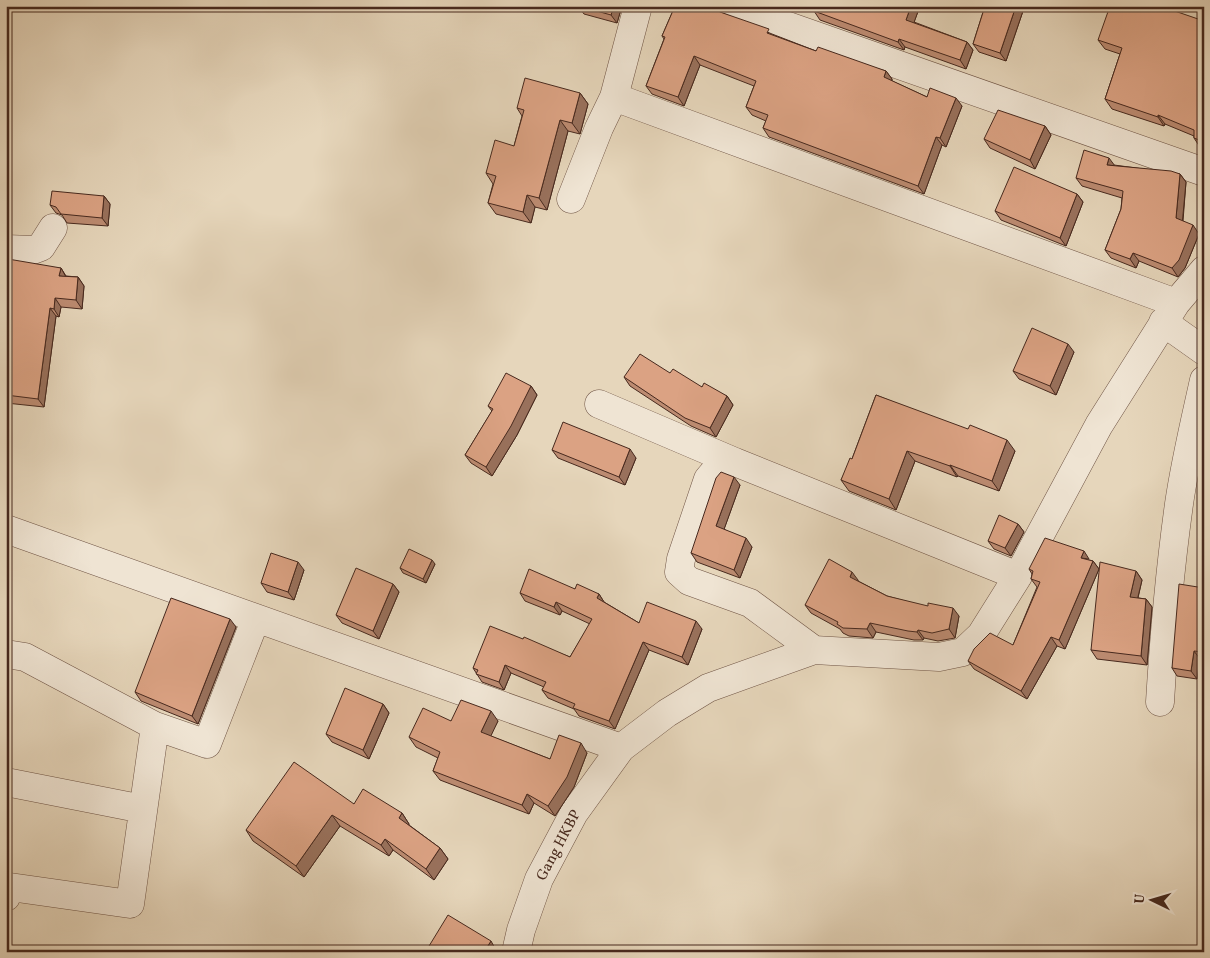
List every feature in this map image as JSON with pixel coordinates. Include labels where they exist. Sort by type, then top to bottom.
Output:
[{"type":"street","points":[[571,199],[599,128],[614,97],[638,6]]},
{"type":"street","points":[[731,6],[1204,172]]},
{"type":"street","points":[[614,97],[1170,313],[1204,351]]},
{"type":"street","points":[[6,249],[33,250],[40,247],[53,228]]},
{"type":"street","points":[[735,462],[719,466],[708,479],[681,559],[679,572],[689,581],[750,603],[814,650],[940,657],[963,652],[981,635],[1018,576],[1098,425],[1170,313],[1204,270]]},
{"type":"street","points":[[1160,702],[1169,590],[1179,503],[1187,455],[1204,380]]},
{"type":"street","points":[[599,404],[735,462],[1018,576]]},
{"type":"street","points":[[6,529],[621,748]]},
{"type":"street","points":[[6,654],[25,657],[155,726],[207,744],[256,618]]},
{"type":"street","name":"Gang HKBP","points":[[516,952],[521,930],[539,879],[574,813],[621,748],[667,713],[708,688],[814,650]]},
{"type":"street","points":[[6,897],[10,887],[130,904],[155,726]]},
{"type":"street","points":[[6,782],[143,809]]},
{"type":"building","points":[[579,6],[614,6],[611,15]]},
{"type":"building","points":[[675,6],[713,6],[720,12],[769,29],[767,33],[816,51],[818,47],[886,71],[884,77],[927,97],[930,88],[956,98],[940,138],[936,137],[918,186],[763,128],[768,115],[746,107],[756,81],[694,56],[678,97],[646,86],[665,37],[662,36]]},
{"type":"building","points":[[816,6],[911,6],[906,20],[967,42],[960,60],[899,39],[898,42],[814,11]]},
{"type":"building","points":[[985,6],[1016,6],[1000,53],[973,44]]},
{"type":"building","points":[[1110,6],[1138,6],[1142,8],[1143,6],[1160,6],[1204,21],[1204,142],[1194,138],[1194,130],[1158,115],[1158,117],[1105,99],[1122,48],[1098,40]]},
{"type":"building","points":[[525,78],[580,93],[572,123],[560,120],[539,198],[527,195],[523,212],[488,203],[496,176],[486,173],[495,140],[514,146],[524,110],[517,108]]},
{"type":"building","points":[[998,110],[1045,126],[1030,160],[984,139]]},
{"type":"building","points":[[1084,150],[1109,158],[1107,165],[1171,171],[1180,174],[1176,218],[1193,225],[1179,260],[1172,268],[1133,253],[1130,259],[1105,250],[1121,209],[1123,191],[1076,178]]},
{"type":"building","points":[[1014,167],[1077,194],[1060,238],[995,211]]},
{"type":"building","points":[[52,191],[104,196],[102,218],[61,214],[56,207],[50,205]]},
{"type":"building","points":[[8,259],[61,268],[59,276],[78,277],[76,300],[55,298],[54,309],[50,308],[38,399],[6,395],[6,272]]},
{"type":"building","points":[[1032,328],[1068,344],[1050,386],[1013,371]]},
{"type":"building","points":[[640,354],[670,373],[673,369],[702,387],[704,383],[727,396],[710,428],[685,418],[624,377]]},
{"type":"building","points":[[506,373],[531,386],[511,426],[486,467],[465,455],[493,409],[488,406]]},
{"type":"building","points":[[876,395],[968,429],[970,425],[1007,440],[992,481],[907,451],[889,499],[841,480],[850,458],[852,459]]},
{"type":"building","points":[[563,422],[630,449],[619,477],[552,450]]},
{"type":"building","points":[[721,472],[734,477],[716,526],[746,538],[734,570],[691,553],[716,478]]},
{"type":"building","points":[[999,515],[1018,524],[1005,548],[988,541]]},
{"type":"building","points":[[1045,538],[1084,551],[1081,558],[1093,561],[1059,640],[1051,637],[1021,691],[968,661],[974,649],[990,633],[1013,645],[1040,582],[1031,579],[1033,571],[1029,569]]},
{"type":"building","points":[[409,549],[432,560],[423,579],[400,568]]},
{"type":"building","points":[[271,553],[298,562],[288,592],[261,583]]},
{"type":"building","points":[[829,559],[852,572],[850,577],[887,596],[928,606],[928,603],[953,608],[949,629],[932,633],[918,630],[917,632],[870,623],[867,629],[843,628],[837,624],[838,622],[805,605]]},
{"type":"building","points":[[1100,562],[1136,571],[1130,597],[1146,599],[1141,656],[1091,650]]},
{"type":"building","points":[[356,568],[393,584],[373,631],[336,615]]},
{"type":"building","points":[[529,569],[575,589],[577,584],[599,594],[597,598],[639,623],[647,602],[696,621],[682,657],[643,642],[609,721],[573,708],[575,704],[542,690],[546,682],[505,665],[499,682],[476,674],[478,670],[473,668],[490,626],[523,639],[524,637],[570,657],[592,619],[556,602],[554,607],[520,593]]},
{"type":"building","points":[[1179,584],[1204,588],[1204,652],[1194,651],[1191,671],[1172,668]]},
{"type":"building","points":[[171,598],[230,619],[192,716],[135,692]]},
{"type":"building","points":[[345,688],[383,704],[363,750],[326,734]]},
{"type":"building","points":[[461,700],[491,711],[481,732],[550,759],[559,735],[581,743],[567,777],[548,806],[527,794],[522,805],[433,771],[440,752],[409,737],[423,708],[451,721]]},
{"type":"building","points":[[294,762],[354,804],[363,789],[402,813],[399,818],[440,848],[426,869],[385,839],[381,845],[332,815],[296,866],[246,830]]},
{"type":"building","points":[[448,915],[491,941],[484,952],[426,951]]}]
